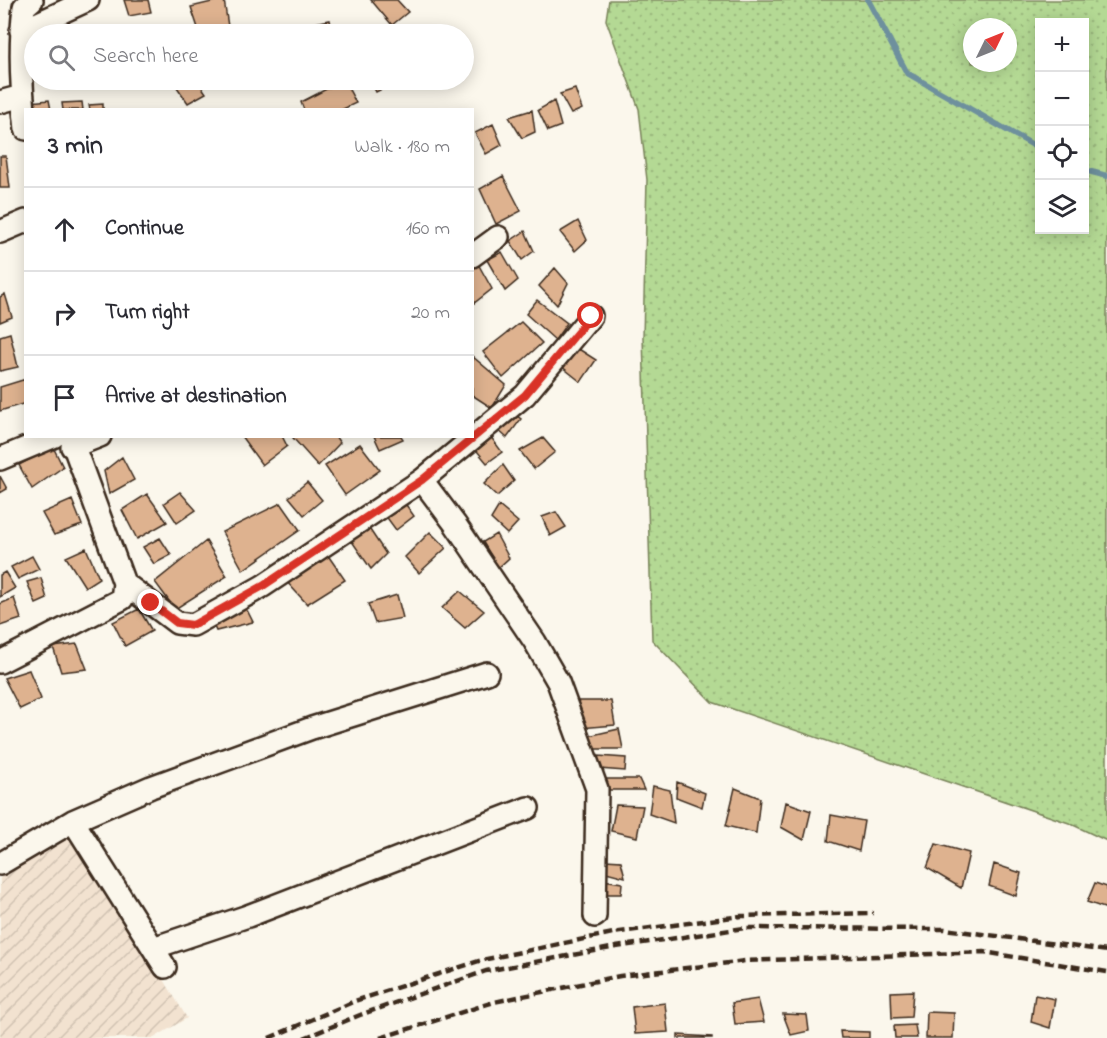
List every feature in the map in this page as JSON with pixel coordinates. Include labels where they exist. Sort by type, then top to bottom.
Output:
[{"type":"street","points":[[24,112],[21,31],[24,7],[32,0]]},
{"type":"street","points":[[36,24],[88,0]]},
{"type":"street","points":[[0,102],[22,96]]},
{"type":"street","points":[[0,232],[24,222]]},
{"type":"street","points":[[474,255],[498,237]]},
{"type":"street","points":[[474,437],[525,395],[591,316]]},
{"type":"street","points":[[0,459],[66,440],[83,438]]},
{"type":"street","points":[[124,583],[177,623],[193,625],[263,586],[422,480],[473,438]]},
{"type":"street","points":[[0,662],[122,599],[124,583],[66,440]]},
{"type":"street","points":[[422,480],[455,524],[535,642],[558,682],[597,789],[595,916]]},
{"type":"street","points":[[0,864],[73,821],[150,787],[312,729],[487,674]]},
{"type":"street","points":[[153,948],[248,916],[528,808]]},
{"type":"street","points":[[73,821],[165,967]]},
{"type":"shaded area","points":[[76,833],[187,1018],[154,1038],[0,1038],[0,878]]},
{"type":"green space","points":[[609,0],[1107,0],[1107,841],[1069,823],[712,702],[652,640],[643,337],[647,180],[639,109],[606,20]]},
{"type":"building","points":[[124,0],[148,0],[151,12],[129,16]]},
{"type":"building","points":[[224,0],[228,24],[197,24],[191,7]]},
{"type":"building","points":[[371,0],[397,0],[408,12],[391,24]]},
{"type":"building","points":[[330,20],[331,24],[310,24]]},
{"type":"building","points":[[575,89],[582,109],[571,114],[560,94]]},
{"type":"building","points":[[179,90],[204,90],[206,93],[188,103]]},
{"type":"building","points":[[324,90],[349,90],[356,103],[345,108],[303,108],[301,102]]},
{"type":"building","points":[[49,100],[51,108],[32,108],[31,102]]},
{"type":"building","points":[[554,101],[561,126],[548,131],[538,110]]},
{"type":"building","points":[[82,102],[83,108],[63,108],[62,103]]},
{"type":"building","points":[[103,104],[103,108],[90,108],[89,105]]},
{"type":"building","points":[[532,110],[535,132],[522,138],[509,117]]},
{"type":"building","points":[[493,124],[502,145],[486,154],[475,133]]},
{"type":"building","points":[[0,156],[6,156],[10,188],[0,188]]},
{"type":"building","points":[[503,176],[521,211],[496,224],[480,189]]},
{"type":"building","points":[[578,221],[587,240],[575,251],[560,232]]},
{"type":"building","points":[[525,231],[534,251],[522,260],[510,241]]},
{"type":"building","points":[[502,252],[518,280],[505,291],[487,260]]},
{"type":"building","points":[[477,262],[492,289],[474,303],[474,264]]},
{"type":"building","points":[[555,268],[568,283],[557,305],[539,286]]},
{"type":"building","points":[[5,294],[12,317],[0,322],[0,297]]},
{"type":"building","points":[[537,300],[567,323],[555,340],[526,314]]},
{"type":"building","points":[[521,322],[542,343],[503,378],[483,352]]},
{"type":"building","points":[[10,333],[18,367],[0,371],[0,336]]},
{"type":"building","points":[[574,346],[596,360],[581,382],[561,366]]},
{"type":"building","points":[[474,358],[506,385],[492,408],[474,396]]},
{"type":"building","points":[[24,380],[24,404],[0,411],[0,387]]},
{"type":"building","points":[[513,413],[521,419],[507,438],[497,429]]},
{"type":"building","points":[[488,433],[502,452],[487,463],[472,445]]},
{"type":"building","points":[[242,438],[283,438],[287,446],[262,465]]},
{"type":"building","points":[[293,438],[336,438],[340,443],[318,466]]},
{"type":"building","points":[[375,438],[403,439],[380,449]]},
{"type":"building","points":[[543,438],[555,452],[534,469],[520,451]]},
{"type":"building","points":[[360,444],[380,470],[345,495],[325,466]]},
{"type":"building","points":[[53,447],[63,467],[32,489],[19,465]]},
{"type":"building","points":[[122,457],[134,480],[109,494],[104,471]]},
{"type":"building","points":[[503,465],[514,481],[497,496],[484,484]]},
{"type":"building","points":[[0,476],[7,489],[0,493]]},
{"type":"building","points":[[307,482],[322,500],[304,515],[289,497]]},
{"type":"building","points":[[180,492],[196,510],[177,523],[164,503]]},
{"type":"building","points":[[147,494],[167,522],[137,539],[122,510]]},
{"type":"building","points":[[72,500],[82,525],[54,535],[42,513]]},
{"type":"building","points":[[404,502],[414,516],[396,530],[385,515]]},
{"type":"building","points":[[281,503],[300,530],[243,570],[222,532]]},
{"type":"building","points":[[499,506],[518,522],[507,534],[491,519]]},
{"type":"building","points":[[556,512],[566,527],[550,536],[542,517]]},
{"type":"building","points":[[368,527],[386,554],[371,569],[351,540]]},
{"type":"building","points":[[430,532],[446,548],[419,573],[405,557]]},
{"type":"building","points":[[496,534],[509,558],[498,568],[483,542]]},
{"type":"building","points":[[160,538],[171,555],[154,564],[143,547]]},
{"type":"building","points":[[206,541],[227,576],[175,609],[155,582]]},
{"type":"building","points":[[86,548],[99,578],[85,587],[66,557]]},
{"type":"building","points":[[327,554],[345,580],[307,604],[285,580]]},
{"type":"building","points":[[32,556],[39,569],[18,579],[11,567]]},
{"type":"building","points":[[5,572],[15,588],[0,597],[0,575]]},
{"type":"building","points":[[41,578],[47,599],[36,604],[27,582]]},
{"type":"building","points":[[460,591],[484,611],[465,628],[442,608]]},
{"type":"building","points":[[397,595],[403,618],[375,623],[368,604]]},
{"type":"building","points":[[14,598],[21,619],[0,626],[0,604]]},
{"type":"building","points":[[244,604],[253,622],[216,631],[211,620]]},
{"type":"building","points":[[139,609],[152,631],[125,646],[113,622]]},
{"type":"building","points":[[77,644],[87,669],[61,672],[53,647]]},
{"type":"building","points":[[29,670],[41,699],[20,709],[4,678]]},
{"type":"building","points":[[576,701],[611,701],[615,725],[580,728]]},
{"type":"building","points":[[619,729],[623,749],[592,749],[588,736]]},
{"type":"building","points":[[598,756],[626,758],[625,771],[599,769]]},
{"type":"building","points":[[604,779],[639,779],[644,790],[604,790]]},
{"type":"building","points":[[677,782],[705,793],[702,807],[676,797]]},
{"type":"building","points":[[653,786],[670,790],[674,823],[649,814]]},
{"type":"building","points":[[735,788],[760,798],[756,833],[726,826]]},
{"type":"building","points":[[786,802],[811,811],[804,840],[781,827]]},
{"type":"building","points":[[616,805],[643,806],[637,837],[611,831]]},
{"type":"building","points":[[831,815],[864,821],[859,851],[828,841]]},
{"type":"building","points":[[936,844],[969,853],[961,888],[927,868]]},
{"type":"building","points":[[605,860],[621,861],[625,877],[606,872]]},
{"type":"building","points":[[994,864],[1021,873],[1016,896],[989,886]]},
{"type":"building","points":[[603,880],[622,883],[621,894],[604,894]]},
{"type":"building","points":[[1095,883],[1107,887],[1107,909],[1087,902]]},
{"type":"building","points":[[913,991],[911,1017],[892,1018],[891,992]]},
{"type":"building","points":[[1035,995],[1055,999],[1050,1028],[1031,1022]]},
{"type":"building","points":[[758,999],[764,1022],[735,1024],[732,1003]]},
{"type":"building","points":[[665,1003],[668,1032],[635,1034],[632,1007]]},
{"type":"building","points":[[927,1012],[954,1013],[953,1038],[926,1038]]},
{"type":"building","points":[[783,1014],[807,1015],[809,1031],[791,1035]]},
{"type":"building","points":[[915,1025],[917,1038],[895,1038],[894,1026]]},
{"type":"building","points":[[840,1031],[869,1032],[869,1038],[841,1038]]},
{"type":"building","points":[[678,1035],[712,1037],[712,1038],[678,1038]]},
{"type":"waterway","points":[[868,0],[907,73],[1035,146]]},
{"type":"waterway","points":[[1089,171],[1107,176]]},
{"type":"railway","points":[[269,1038],[355,1001],[482,960],[613,933],[741,916],[873,913]]},
{"type":"railway","points":[[304,1038],[360,1015],[486,971],[616,947],[744,928],[945,929],[1107,951]]},
{"type":"railway","points":[[380,1038],[494,1002],[620,976],[745,961],[984,952],[1107,972]]},
{"type":"route","points":[[151,603],[177,623],[193,625],[263,586],[422,480],[525,395],[591,316]]}]
